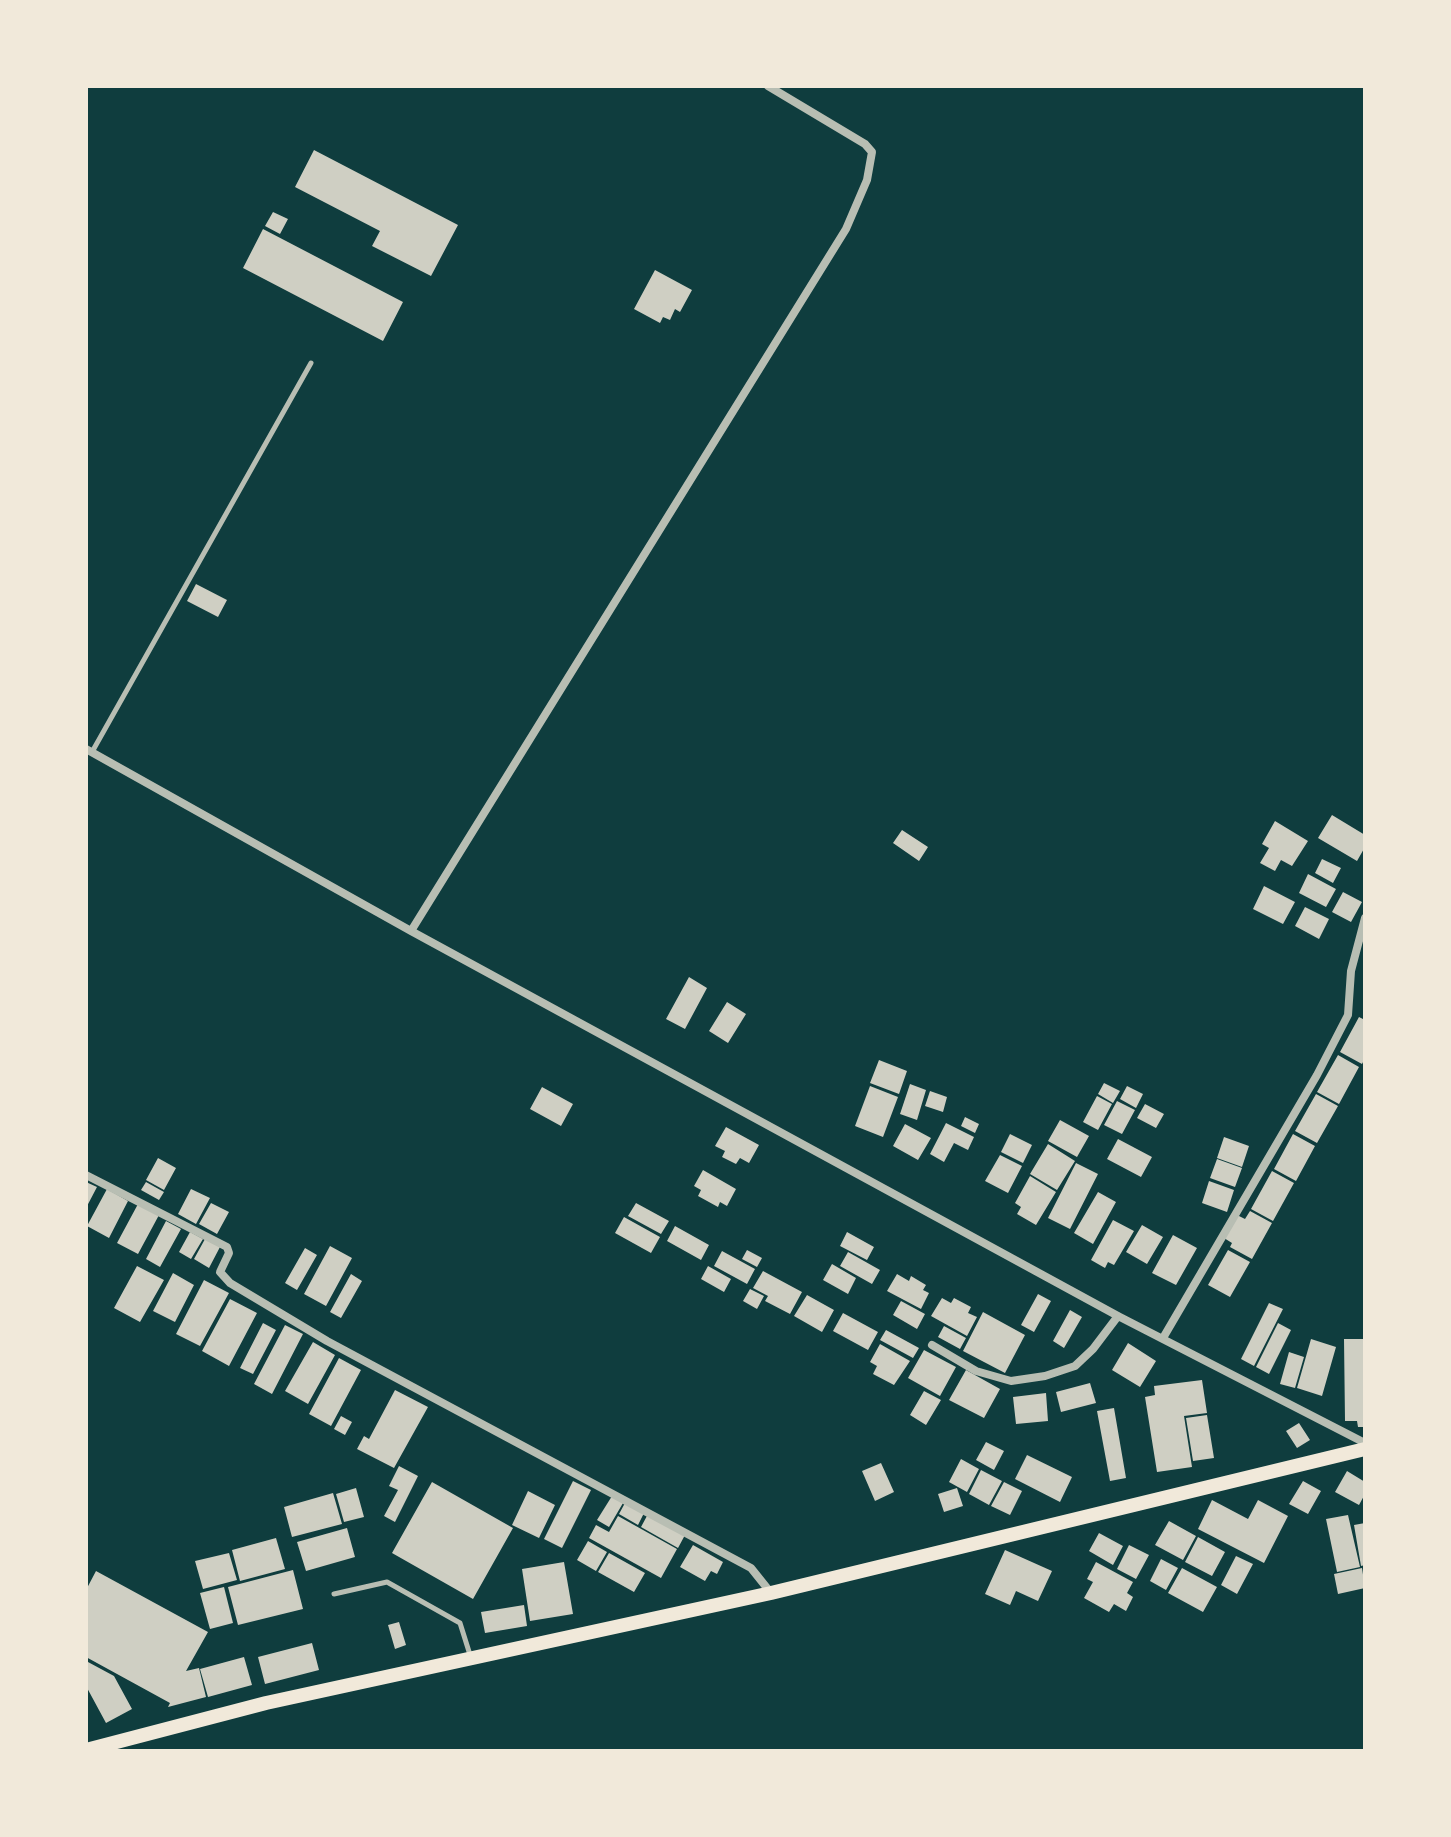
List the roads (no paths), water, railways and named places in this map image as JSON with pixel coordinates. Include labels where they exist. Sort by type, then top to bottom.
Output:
[{"type":"main road","points":[[86,1750],[114,1747],[266,1703],[771,1593],[1365,1446]]},
{"type":"street","points":[[411,931],[846,229],[867,180],[872,152],[865,144],[768,86]]},
{"type":"street","points":[[89,750],[411,931],[1118,1316],[1365,1446]]},
{"type":"street","points":[[1163,1338],[1317,1075],[1348,1015],[1351,971],[1365,918]]},
{"type":"street","points":[[86,1175],[227,1247],[229,1253],[220,1272],[230,1283],[327,1341],[751,1568],[771,1593]]},
{"type":"street","points":[[932,1345],[976,1371],[1011,1381],[1045,1376],[1075,1366],[1093,1349],[1118,1316]]},
{"type":"lane","points":[[89,750],[311,363]]},
{"type":"lane","points":[[334,1594],[387,1582],[460,1623],[471,1658]]}]
